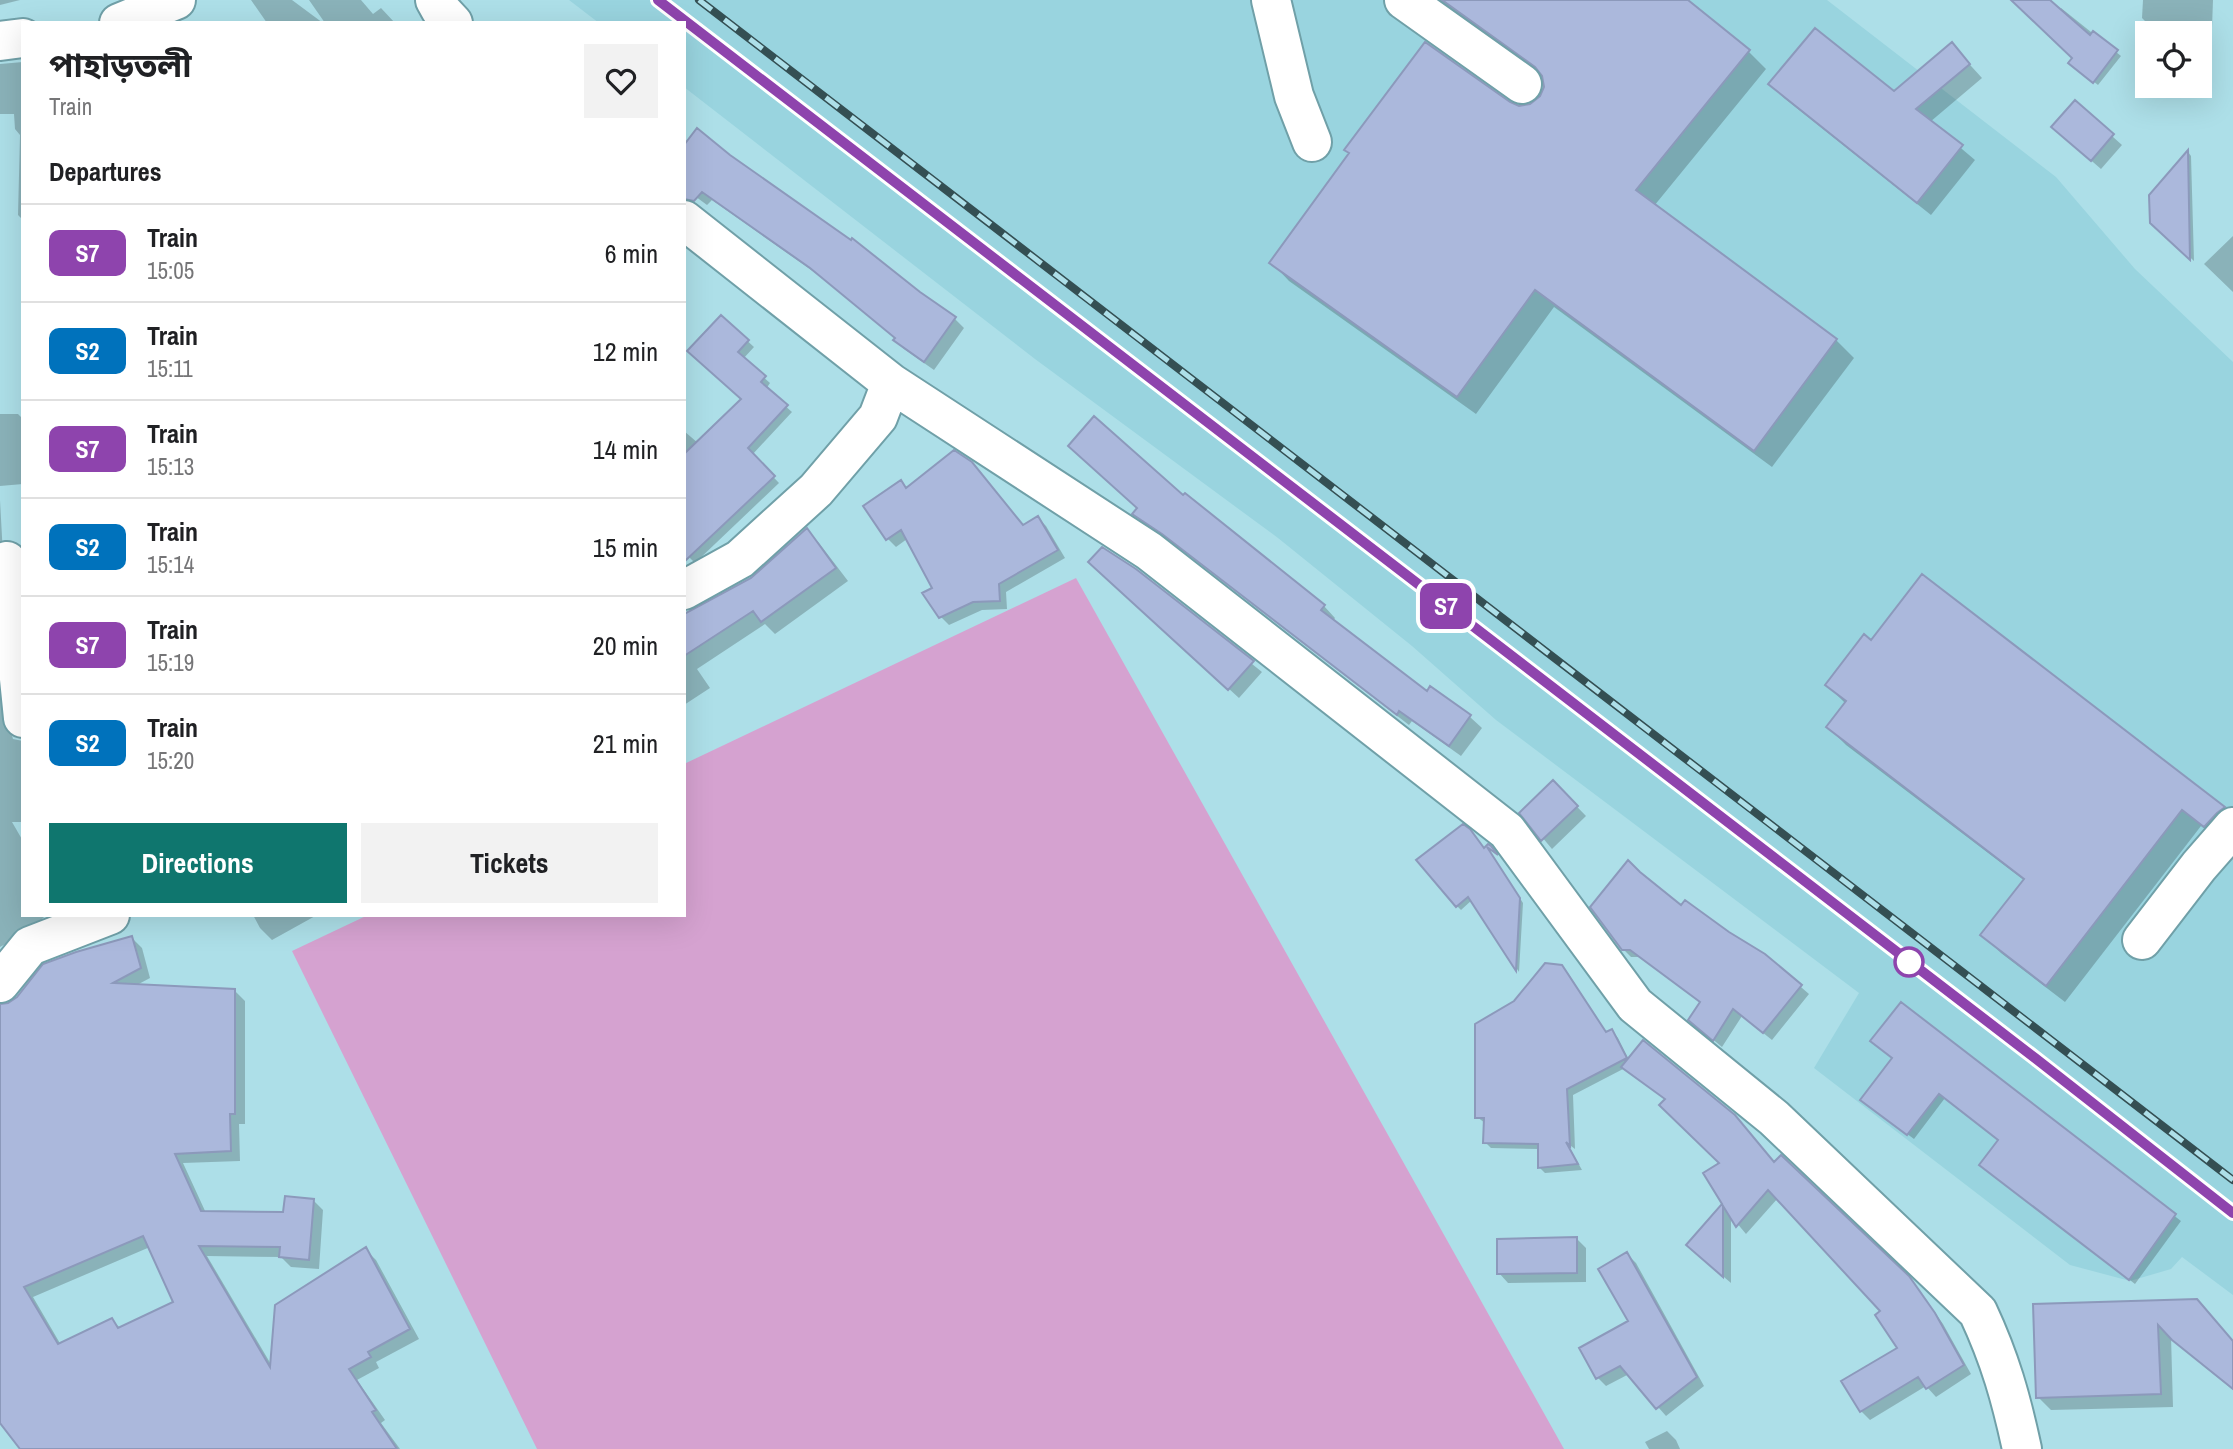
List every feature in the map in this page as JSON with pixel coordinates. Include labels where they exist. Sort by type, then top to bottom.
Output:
[{"type":"street","points":[[124,21],[176,0]]},
{"type":"street","points":[[435,0],[451,21]]},
{"type":"street","points":[[1271,0],[1294,96],[1312,142]]},
{"type":"street","points":[[1404,0],[1522,84]]},
{"type":"street","points":[[0,41],[21,38]]},
{"type":"street","points":[[686,222],[891,383],[1149,551],[1507,831],[1635,1005],[1774,1118],[1978,1312],[2009,1390],[2022,1449]]},
{"type":"street","points":[[686,589],[740,559],[816,490],[878,417],[891,383]]},
{"type":"street","points":[[7,561],[21,698]]},
{"type":"street","points":[[2143,940],[2199,866],[2233,827]]},
{"type":"street","points":[[0,982],[30,946],[66,923],[99,917]]},
{"type":"shaded area","points":[[569,0],[1827,0],[2056,177],[2135,269],[2233,362],[2233,1295],[2182,1257],[2171,1269],[2130,1281],[2070,1265],[1814,1068],[1859,993],[1496,720],[1412,646],[1278,538],[1035,359],[686,89],[686,21],[596,21]]},
{"type":"shaded area","points":[[1076,578],[1564,1449],[537,1449],[292,951],[364,917],[686,917],[686,763]]},
{"type":"building","points":[[1442,0],[1688,0],[1750,50],[1636,190],[1837,339],[1754,451],[1535,290],[1457,397],[1269,263],[1349,153],[1344,150],[1425,42],[1510,102],[1519,106],[1530,104],[1540,96],[1544,87],[1542,76],[1535,67]]},
{"type":"building","points":[[2011,0],[2050,0],[2090,35],[2093,31],[2118,50],[2093,83],[2068,63],[2072,58]]},
{"type":"building","points":[[1815,28],[1894,91],[1952,42],[1970,64],[1916,109],[1963,145],[1917,203],[1768,84]]},
{"type":"building","points":[[2075,100],[2114,134],[2091,161],[2051,127]]},
{"type":"building","points":[[697,128],[730,155],[851,240],[852,238],[956,317],[924,362],[893,340],[895,338],[810,268],[702,192],[694,201],[686,199],[686,142]]},
{"type":"building","points":[[2188,150],[2190,260],[2150,223],[2149,195]]},
{"type":"building","points":[[721,315],[749,340],[738,352],[766,376],[761,382],[788,405],[748,448],[775,476],[686,560],[686,452],[741,399],[687,351]]},
{"type":"building","points":[[1094,416],[1183,495],[1185,493],[1325,605],[1321,610],[1427,691],[1430,686],[1471,715],[1449,746],[1399,711],[1397,715],[1162,534],[1132,514],[1137,508],[1068,446]]},
{"type":"building","points":[[954,450],[972,462],[1023,525],[1038,516],[1058,550],[999,584],[1000,601],[973,602],[939,618],[922,593],[932,588],[901,530],[886,540],[863,506],[901,480],[906,488]]},
{"type":"building","points":[[807,528],[836,568],[761,622],[753,611],[686,655],[686,613],[751,578]]},
{"type":"building","points":[[1102,547],[1136,569],[1254,661],[1228,690],[1088,562]]},
{"type":"building","points":[[1922,574],[2225,807],[2204,827],[2182,810],[2046,986],[1980,935],[2024,879],[1826,727],[1846,701],[1825,685],[1864,634],[1871,640]]},
{"type":"building","points":[[1553,780],[1578,806],[1541,841],[1519,813]]},
{"type":"building","points":[[1463,824],[1484,848],[1488,844],[1498,855],[1487,847],[1520,898],[1516,971],[1468,897],[1456,907],[1416,860]]},
{"type":"building","points":[[1628,860],[1681,905],[1685,900],[1765,954],[1802,985],[1763,1033],[1733,1009],[1713,1041],[1688,1020],[1700,1002],[1630,950],[1622,950],[1590,907]]},
{"type":"building","points":[[132,936],[141,968],[113,983],[235,989],[235,1114],[230,1114],[231,1151],[175,1154],[201,1211],[283,1212],[285,1196],[314,1199],[309,1260],[279,1257],[280,1247],[199,1246],[270,1367],[275,1305],[366,1247],[410,1329],[368,1352],[371,1357],[349,1369],[376,1410],[372,1412],[397,1449],[20,1449],[0,1423],[0,1004],[8,1003],[17,997],[43,964]],"holes":[[[143,1236],[173,1302],[118,1328],[112,1318],[58,1344],[24,1287]]]},
{"type":"building","points":[[1545,963],[1562,965],[1606,1032],[1612,1029],[1627,1058],[1567,1089],[1570,1146],[1566,1142],[1578,1164],[1538,1168],[1538,1144],[1483,1143],[1484,1118],[1475,1118],[1475,1024],[1514,1001]]},
{"type":"building","points":[[1901,1002],[2176,1214],[2129,1280],[1979,1165],[1998,1140],[1939,1094],[1907,1135],[1860,1100],[1892,1058],[1870,1041]]},
{"type":"building","points":[[1643,1040],[1735,1115],[1774,1162],[1781,1155],[1909,1276],[1935,1313],[1964,1365],[1926,1389],[1918,1377],[1860,1412],[1841,1381],[1897,1348],[1875,1315],[1880,1311],[1768,1190],[1736,1227],[1723,1206],[1723,1277],[1686,1245],[1722,1204],[1703,1173],[1719,1163],[1659,1105],[1665,1099],[1621,1067]]},
{"type":"building","points":[[1577,1237],[1577,1273],[1497,1274],[1497,1239]]},
{"type":"building","points":[[1627,1252],[1697,1377],[1656,1409],[1620,1366],[1596,1379],[1579,1348],[1628,1321],[1598,1269]]},
{"type":"building","points":[[2197,1299],[2233,1341],[2233,1389],[2172,1340],[2158,1325],[2161,1394],[2036,1398],[2033,1304]]},
{"type":"railway","points":[[658,0],[685,21]]},
{"type":"railway","points":[[699,0],[2233,1180]]},
{"type":"railway","points":[[686,22],[2233,1213]]},
{"type":"train","name":"S7","points":[[658,0],[685,21]]},
{"type":"train","name":"S7","points":[[686,22],[2233,1213]]}]
